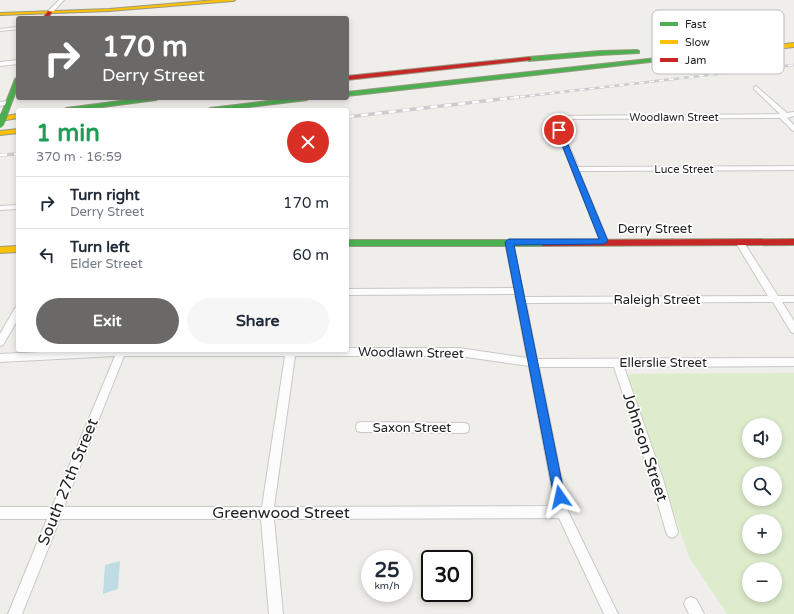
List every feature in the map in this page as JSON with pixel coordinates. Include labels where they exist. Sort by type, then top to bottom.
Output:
[{"type":"main road","points":[[2,15],[48,15],[233,0]]},
{"type":"main road","points":[[784,38],[794,37]]},
{"type":"main road","points":[[784,46],[794,45]]},
{"type":"main road","points":[[349,78],[561,56],[646,51]]},
{"type":"main road","points":[[349,94],[652,61]]},
{"type":"main road","points":[[0,124],[4,104],[16,83]]},
{"type":"main road","points":[[81,108],[141,100]]},
{"type":"main road","points":[[226,108],[291,100]]},
{"type":"main road","points":[[2,117],[16,116]]},
{"type":"main road","points":[[0,133],[16,131]]},
{"type":"main road","name":"Derry Street","points":[[349,243],[604,241],[740,243],[794,242]]},
{"type":"main road","points":[[0,250],[16,249]]},
{"type":"street","points":[[48,15],[62,0]]},
{"type":"street","points":[[0,30],[16,28]]},
{"type":"street","points":[[0,64],[16,62]]},
{"type":"street","points":[[756,88],[794,128]]},
{"type":"street","name":"Woodlawn Street","points":[[575,169],[554,117],[784,116],[794,114]]},
{"type":"street","name":"Luce Street","points":[[575,169],[794,168]]},
{"type":"street","points":[[575,169],[604,241]]},
{"type":"street","points":[[0,208],[16,207]]},
{"type":"street","points":[[509,242],[562,512],[611,614]]},
{"type":"street","points":[[740,243],[794,329]]},
{"type":"street","name":"Raleigh Street","points":[[349,292],[519,296],[794,299]]},
{"type":"street","points":[[0,342],[16,314]]},
{"type":"street","name":"Woodlawn Street","points":[[349,351],[459,352],[533,363]]},
{"type":"street","name":"Woodlawn Street","points":[[0,358],[105,352]]},
{"type":"street","name":"South 27th Street","points":[[15,614],[122,352]]},
{"type":"street","points":[[276,614],[267,513],[291,352]]},
{"type":"street","name":"Ellerslie Street","points":[[533,363],[794,362]]},
{"type":"street","name":"Johnson Street","points":[[618,363],[657,480],[672,532]]},
{"type":"street","name":"Saxon Street","points":[[361,428],[464,428]]},
{"type":"street","name":"Greenwood Street","points":[[0,513],[562,512]]},
{"type":"green space","points":[[794,373],[794,614],[727,614],[689,557],[627,374]]},
{"type":"water","points":[[120,561],[118,589],[103,594],[105,565]]},
{"type":"railway","points":[[784,66],[794,65]]},
{"type":"railway","points":[[510,98],[717,74]]},
{"type":"railway","points":[[349,117],[519,97]]},
{"type":"railway","points":[[0,155],[16,154]]},
{"type":"traffic: fast","points":[[529,59],[600,53],[637,52]]},
{"type":"traffic: fast","points":[[349,94],[652,61]]},
{"type":"traffic: fast","points":[[4,115],[16,84]]},
{"type":"traffic: fast","points":[[81,108],[141,100]]},
{"type":"traffic: fast","points":[[226,108],[291,100]]},
{"type":"traffic: fast","points":[[0,124],[4,115]]},
{"type":"traffic: fast","points":[[349,243],[543,243]]},
{"type":"traffic: slow","points":[[0,14],[109,10],[233,0]]},
{"type":"traffic: slow","points":[[784,46],[794,45]]},
{"type":"traffic: slow","points":[[0,119],[16,116]]},
{"type":"traffic: slow","points":[[0,133],[16,131]]},
{"type":"traffic: slow","points":[[0,250],[16,249]]},
{"type":"traffic: jam","points":[[47,16],[50,12]]},
{"type":"traffic: jam","points":[[349,78],[529,59]]},
{"type":"traffic: jam","points":[[543,243],[794,242]]},
{"type":"route","points":[[559,130],[604,241],[509,242],[560,497]]}]
